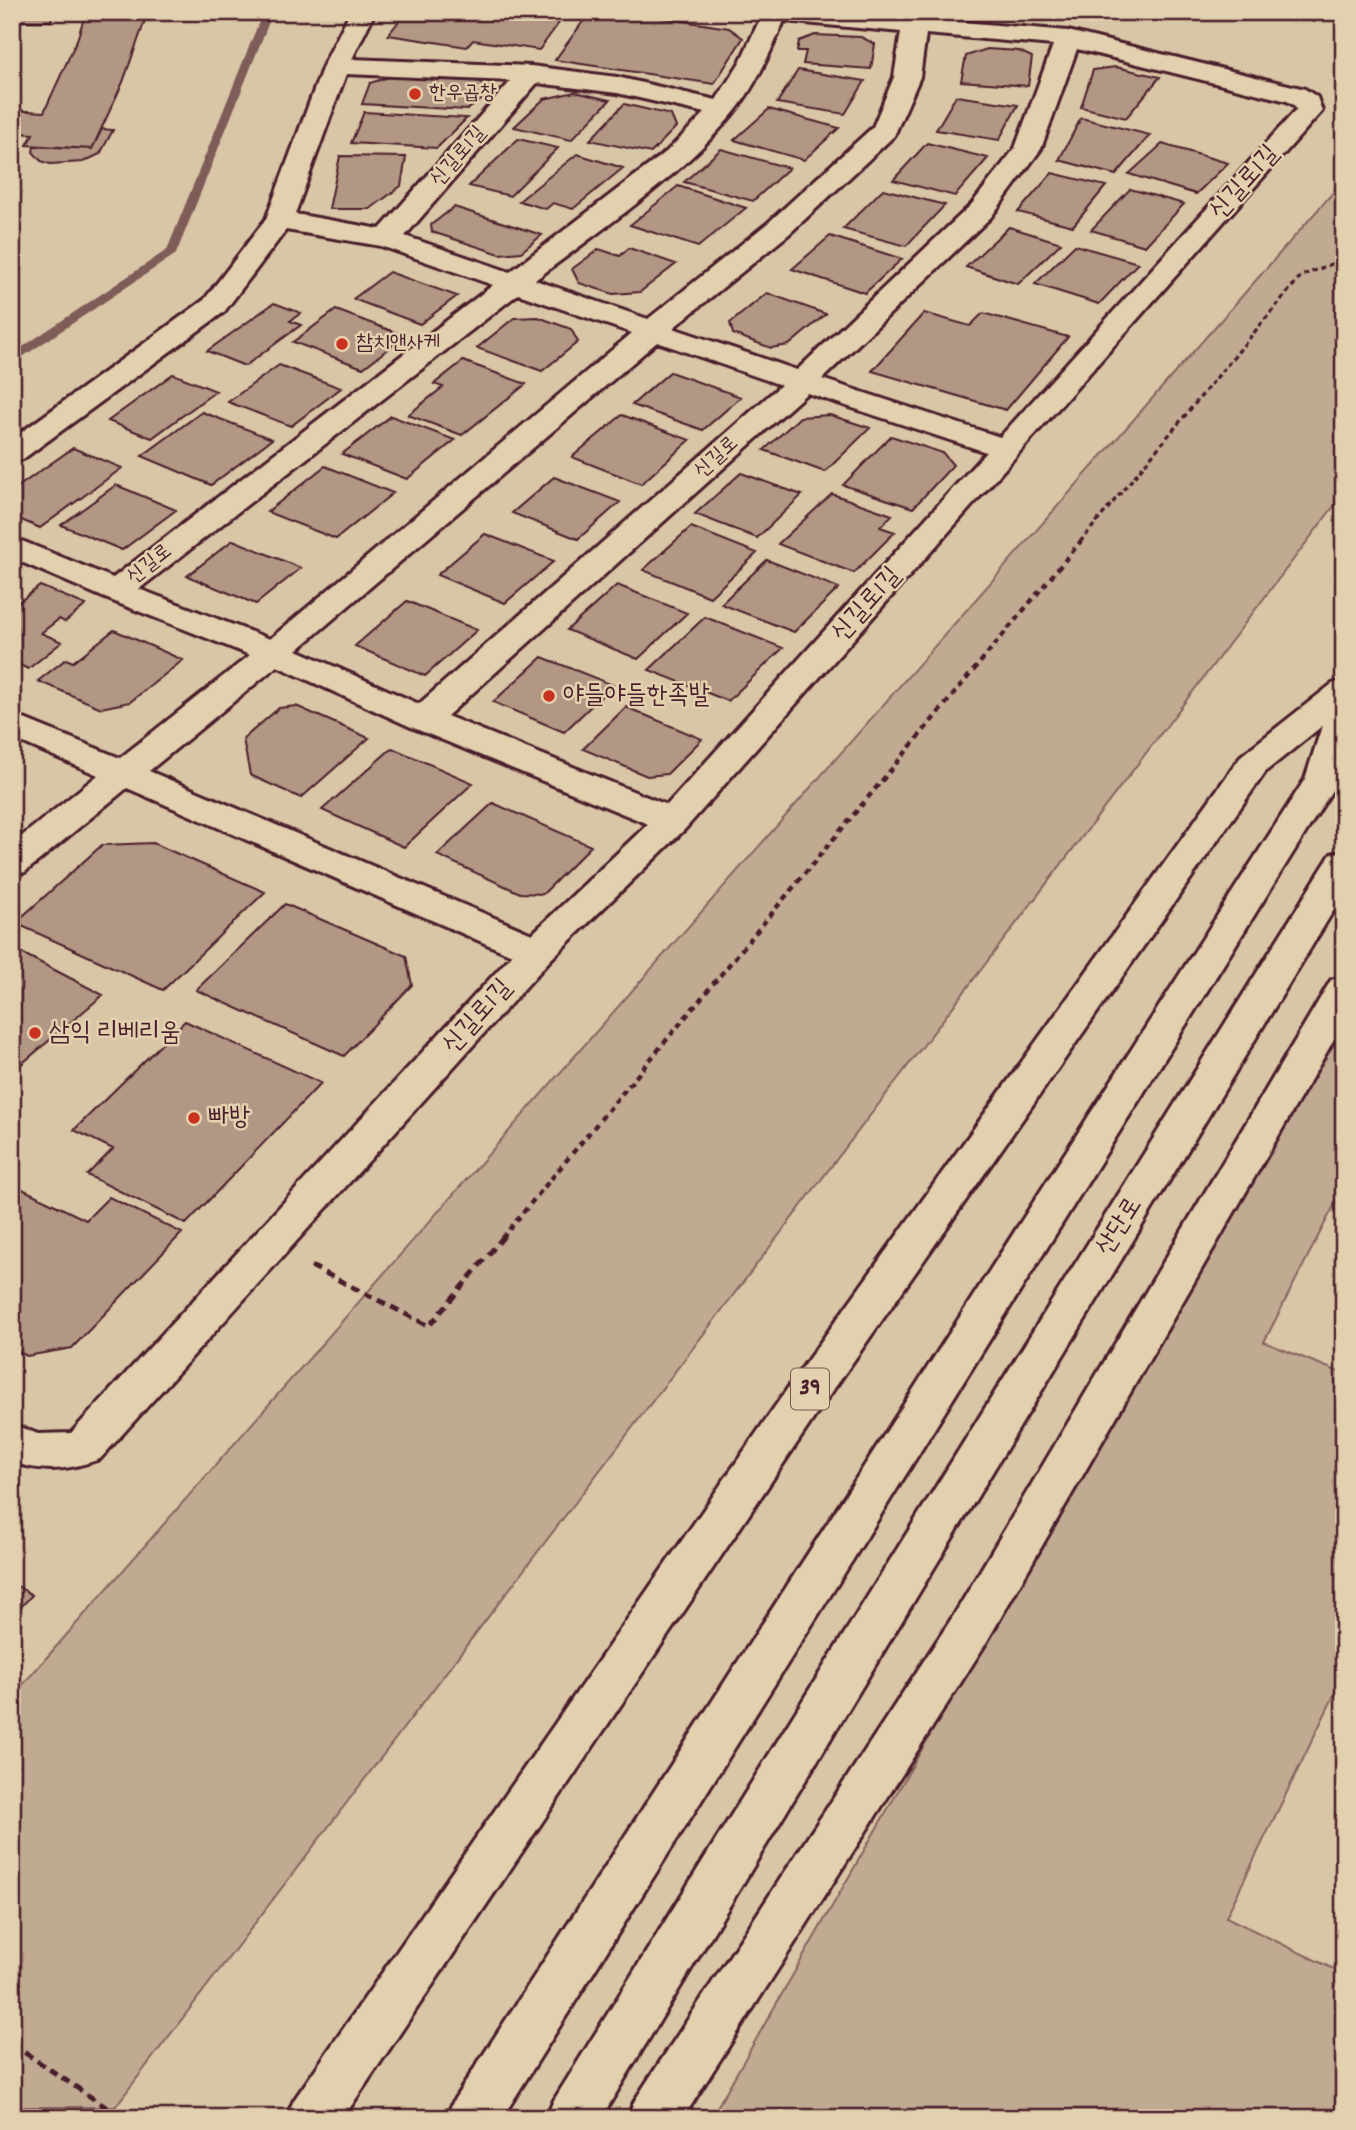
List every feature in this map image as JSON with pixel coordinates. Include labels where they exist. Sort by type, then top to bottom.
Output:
[{"type":"street","points":[[12,453],[214,306],[278,220],[336,66],[363,12]]},
{"type":"street","name":"신길로1길","points":[[12,1442],[29,1453],[66,1453],[85,1447],[537,951],[673,821],[1309,111],[1308,103],[1296,95],[1180,64],[1068,39],[917,19],[769,13]]},
{"type":"street","name":"신길로","points":[[116,591],[676,158],[723,109],[753,62],[769,13]]},
{"type":"street","points":[[12,863],[274,652],[652,331],[779,228],[885,130],[907,76],[917,19]]},
{"type":"street","name":"신길로","points":[[116,591],[274,652],[423,719],[802,382],[989,201],[1028,149],[1068,39]]},
{"type":"street","points":[[336,66],[531,74],[617,85],[723,109]]},
{"type":"street","name":"신길로1길","points":[[387,239],[531,74]]},
{"type":"street","points":[[278,220],[387,239],[802,382],[1007,449]]},
{"type":"street","points":[[12,546],[116,591]]},
{"type":"street","name":"39","points":[[312,2118],[426,1955],[807,1394],[1254,764],[1344,691]]},
{"type":"street","points":[[472,2118],[1322,779],[1344,709]]},
{"type":"street","points":[[423,719],[673,821]]},
{"type":"street","points":[[12,725],[537,951]]},
{"type":"street","name":"산단로","points":[[572,2118],[1344,863]]},
{"type":"street","points":[[653,2118],[970,1629],[1344,989]]},
{"type":"path","points":[[269,1245],[429,1326],[1301,276],[1344,259]]},
{"type":"path","points":[[12,2044],[122,2118]]},
{"type":"shaded area","points":[[1344,180],[1344,493],[115,2107],[12,2107],[12,1697]]},
{"type":"shaded area","points":[[1344,1011],[1344,1186],[1264,1342],[1344,1374],[1344,1675],[1226,1917],[1344,1974],[1344,2118],[711,2118]]},
{"type":"building","points":[[12,12],[53,12],[51,21],[12,21]]},
{"type":"building","points":[[86,12],[148,12],[123,82],[92,149],[27,145],[33,134],[12,133],[12,110],[44,112],[77,40]]},
{"type":"building","points":[[412,12],[567,12],[539,50],[473,40],[467,47],[388,35],[403,16]]},
{"type":"building","points":[[590,12],[623,12],[729,28],[743,38],[714,84],[555,60]]},
{"type":"building","points":[[1287,12],[1328,12],[1314,22]]},
{"type":"building","points":[[815,35],[861,37],[875,44],[871,69],[803,64],[806,51],[797,51],[799,41]]},
{"type":"building","points":[[987,49],[1019,51],[1032,57],[1028,86],[961,81],[966,56]]},
{"type":"building","points":[[1116,67],[1160,77],[1126,118],[1081,107],[1093,70]]},
{"type":"building","points":[[798,70],[865,81],[845,114],[777,103]]},
{"type":"building","points":[[389,77],[477,81],[494,91],[467,110],[362,104],[370,83]]},
{"type":"building","points":[[575,92],[610,100],[571,140],[514,127],[544,99]]},
{"type":"building","points":[[956,96],[1018,105],[999,140],[936,130]]},
{"type":"building","points":[[624,104],[671,115],[676,127],[651,153],[590,140]]},
{"type":"building","points":[[769,109],[839,128],[804,160],[734,140]]},
{"type":"building","points":[[364,112],[467,118],[437,148],[351,143]]},
{"type":"building","points":[[1081,118],[1150,135],[1116,175],[1059,160]]},
{"type":"building","points":[[102,129],[113,130],[100,154],[83,162],[50,164],[41,161],[33,152],[34,146],[92,149]]},
{"type":"building","points":[[518,139],[558,148],[510,196],[469,186]]},
{"type":"building","points":[[927,143],[988,158],[955,196],[893,180]]},
{"type":"building","points":[[1162,144],[1228,163],[1196,194],[1129,174]]},
{"type":"building","points":[[721,149],[789,168],[753,201],[684,182]]},
{"type":"building","points":[[577,154],[623,168],[573,209],[553,203],[546,209],[519,201]]},
{"type":"building","points":[[340,156],[406,157],[401,186],[370,209],[329,209]]},
{"type":"building","points":[[1052,173],[1106,186],[1073,226],[1018,212]]},
{"type":"building","points":[[678,186],[746,208],[698,247],[630,225]]},
{"type":"building","points":[[883,189],[945,205],[906,246],[843,229]]},
{"type":"building","points":[[1130,189],[1184,204],[1145,246],[1091,230]]},
{"type":"building","points":[[454,207],[542,235],[521,252],[500,254],[432,232],[431,225]]},
{"type":"building","points":[[1009,227],[1061,243],[1018,284],[966,267]]},
{"type":"building","points":[[830,236],[902,259],[865,293],[792,269]]},
{"type":"building","points":[[1075,245],[1138,263],[1099,304],[1035,284]]},
{"type":"building","points":[[629,248],[676,264],[640,292],[613,294],[579,283],[572,269],[599,249],[620,256]]},
{"type":"building","points":[[389,272],[457,296],[420,324],[353,299]]},
{"type":"building","points":[[767,293],[826,314],[789,345],[771,348],[733,334],[730,323]]},
{"type":"building","points":[[274,303],[301,313],[290,321],[301,325],[245,366],[207,351]]},
{"type":"building","points":[[336,310],[405,336],[363,368],[293,342]]},
{"type":"building","points":[[924,313],[970,326],[983,313],[1068,337],[1006,410],[872,371]]},
{"type":"building","points":[[538,317],[571,329],[578,342],[542,371],[477,348],[514,318]]},
{"type":"building","points":[[463,361],[526,384],[462,435],[408,415],[443,387],[434,384]]},
{"type":"building","points":[[279,365],[341,388],[291,426],[228,402]]},
{"type":"building","points":[[670,372],[741,397],[703,430],[632,405]]},
{"type":"building","points":[[173,374],[216,391],[152,438],[108,421]]},
{"type":"building","points":[[202,412],[272,439],[211,485],[142,456]]},
{"type":"building","points":[[622,415],[690,440],[641,484],[572,457]]},
{"type":"building","points":[[830,415],[870,428],[825,472],[764,450],[800,417]]},
{"type":"building","points":[[391,416],[455,440],[407,479],[342,454]]},
{"type":"building","points":[[891,436],[943,453],[953,465],[913,508],[843,485]]},
{"type":"building","points":[[73,448],[122,468],[40,528],[12,516],[12,491]]},
{"type":"building","points":[[325,466],[393,493],[336,539],[267,512]]},
{"type":"building","points":[[741,473],[802,495],[757,538],[695,514]]},
{"type":"building","points":[[554,477],[620,502],[578,539],[512,513]]},
{"type":"building","points":[[116,485],[176,510],[122,550],[61,525]]},
{"type":"building","points":[[832,494],[892,515],[880,527],[895,532],[854,573],[778,544]]},
{"type":"building","points":[[691,527],[757,553],[710,597],[643,570]]},
{"type":"building","points":[[485,534],[554,561],[505,603],[437,575]]},
{"type":"building","points":[[233,540],[301,568],[256,604],[187,576]]},
{"type":"building","points":[[767,560],[839,588],[794,632],[721,604]]},
{"type":"building","points":[[617,585],[687,613],[638,659],[567,630]]},
{"type":"building","points":[[40,586],[86,605],[65,622],[59,619],[41,633],[62,642],[28,669],[12,661],[12,599],[19,602]]},
{"type":"building","points":[[407,601],[477,630],[425,676],[355,646]]},
{"type":"building","points":[[705,617],[783,648],[728,701],[649,670]]},
{"type":"building","points":[[114,630],[183,660],[130,702],[101,708],[38,681],[66,659],[73,662]]},
{"type":"building","points":[[542,657],[613,685],[564,732],[493,702]]},
{"type":"building","points":[[296,706],[369,738],[301,798],[250,775],[243,739],[279,708]]},
{"type":"building","points":[[626,707],[702,739],[667,774],[647,776],[583,749]]},
{"type":"building","points":[[392,748],[473,783],[404,847],[322,810]]},
{"type":"building","points":[[493,803],[591,846],[543,894],[520,893],[437,855]]},
{"type":"building","points":[[153,843],[265,892],[163,990],[15,923],[102,845]]},
{"type":"building","points":[[285,904],[406,956],[412,985],[344,1056],[196,990]]},
{"type":"building","name":"삼익 리베리움","points":[[12,948],[103,995],[12,1072]]},
{"type":"building","points":[[185,1021],[321,1083],[186,1224],[87,1175],[113,1149],[74,1130]]},
{"type":"building","points":[[12,1184],[86,1220],[109,1197],[182,1233],[72,1348],[27,1356],[12,1349]]},
{"type":"building","points":[[12,1583],[32,1595],[12,1617]]},
{"type":"waterway","points":[[12,360],[172,252],[268,12]]},
{"type":"place","name":"한우곱창","points":[[415,94]]},
{"type":"place","name":"참치앤사케","points":[[342,344]]},
{"type":"place","name":"야들야들한족발","points":[[549,696]]},
{"type":"place","name":"삼익 리베리움","points":[[35,1033]]},
{"type":"place","name":"빠방","points":[[194,1118]]}]
